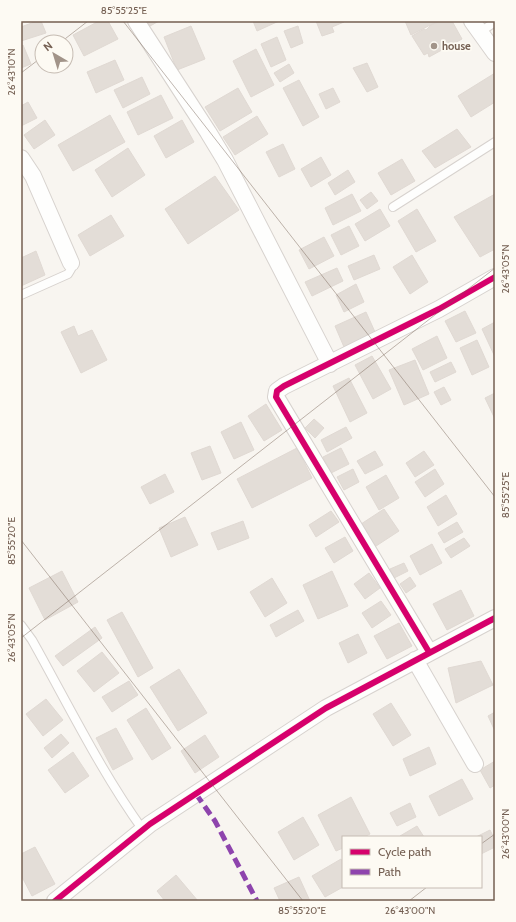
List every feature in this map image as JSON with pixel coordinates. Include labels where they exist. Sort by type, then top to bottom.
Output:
[{"type":"street","points":[[136,21],[225,160],[330,364]]},
{"type":"street","points":[[476,26],[495,53]]},
{"type":"street","points":[[21,158],[33,176],[71,263]]},
{"type":"street","points":[[429,652],[276,397],[277,391],[284,386],[439,309],[495,277]]},
{"type":"street","points":[[55,901],[150,824],[326,708],[495,618]]},
{"type":"street","points":[[415,660],[475,764]]},
{"type":"lane","points":[[476,26],[495,22]]},
{"type":"lane","points":[[393,207],[495,142]]},
{"type":"lane","points":[[21,295],[68,274],[71,269],[71,263]]},
{"type":"lane","points":[[21,625],[32,640],[102,768],[125,805],[143,830]]},
{"type":"building","points":[[41,21],[46,33],[34,34],[34,37],[21,41],[21,27]]},
{"type":"building","points":[[99,21],[108,21],[118,39],[84,56],[74,34]]},
{"type":"building","points":[[147,21],[159,21],[150,26]]},
{"type":"building","points":[[253,21],[279,21],[257,31]]},
{"type":"building","points":[[316,21],[344,22],[332,27],[334,32],[322,36]]},
{"type":"building","name":"house","points":[[405,21],[438,21],[411,35]]},
{"type":"building","name":"house","points":[[440,21],[452,21],[462,39],[429,57],[428,53],[424,55],[412,36],[424,29],[426,30],[431,25]]},
{"type":"building","points":[[191,26],[205,59],[177,70],[164,37]]},
{"type":"building","points":[[298,26],[303,43],[291,48],[284,31]]},
{"type":"building","points":[[277,37],[286,60],[271,67],[261,44]]},
{"type":"building","points":[[23,45],[31,64],[21,68],[21,46]]},
{"type":"building","points":[[256,49],[274,85],[251,97],[233,61]]},
{"type":"building","points":[[115,60],[124,80],[96,93],[87,72]]},
{"type":"building","points":[[367,63],[378,87],[367,92],[353,68]]},
{"type":"building","points":[[289,64],[294,73],[280,82],[274,73]]},
{"type":"building","points":[[495,73],[495,102],[471,117],[458,96]]},
{"type":"building","points":[[142,77],[150,94],[123,108],[114,90]]},
{"type":"building","points":[[299,80],[319,117],[303,126],[283,88]]},
{"type":"building","points":[[238,88],[252,112],[220,131],[205,107]]},
{"type":"building","points":[[333,88],[340,102],[326,109],[319,94]]},
{"type":"building","points":[[161,95],[173,118],[138,135],[127,112]]},
{"type":"building","points":[[28,102],[37,118],[21,126],[21,106]]},
{"type":"building","points":[[110,115],[125,142],[73,171],[58,145]]},
{"type":"building","points":[[257,116],[268,134],[235,155],[223,137]]},
{"type":"building","points":[[45,120],[55,135],[34,149],[24,135]]},
{"type":"building","points":[[182,120],[194,142],[166,158],[154,136]]},
{"type":"building","points":[[457,129],[471,147],[435,168],[422,151]]},
{"type":"building","points":[[283,144],[295,169],[279,177],[266,152]]},
{"type":"building","points":[[128,148],[145,175],[112,197],[95,170]]},
{"type":"building","points":[[321,157],[331,175],[311,187],[301,169]]},
{"type":"building","points":[[402,159],[415,181],[391,195],[378,173]]},
{"type":"building","points":[[348,170],[355,182],[335,195],[328,183]]},
{"type":"building","points":[[215,176],[239,210],[188,244],[165,209]]},
{"type":"building","points":[[371,192],[378,201],[367,209],[360,200]]},
{"type":"building","points":[[352,194],[361,211],[333,225],[325,208]]},
{"type":"building","points":[[495,194],[495,249],[480,257],[454,217]]},
{"type":"building","points":[[380,209],[390,226],[365,241],[355,224]]},
{"type":"building","points":[[417,209],[436,241],[416,252],[398,221]]},
{"type":"building","points":[[111,215],[124,236],[90,256],[78,235]]},
{"type":"building","points":[[349,226],[359,246],[341,255],[331,235]]},
{"type":"building","points":[[324,237],[334,256],[309,269],[299,250]]},
{"type":"building","points":[[36,251],[45,275],[21,286],[21,258]]},
{"type":"building","points":[[374,255],[380,269],[354,280],[348,266]]},
{"type":"building","points":[[412,255],[428,282],[410,294],[393,267]]},
{"type":"building","points":[[337,268],[343,281],[312,296],[305,282]]},
{"type":"building","points":[[356,284],[364,302],[344,312],[336,295]]},
{"type":"building","points":[[465,311],[476,333],[456,342],[445,321]]},
{"type":"building","points":[[366,312],[375,332],[344,347],[335,326]]},
{"type":"building","points":[[495,322],[495,357],[482,329]]},
{"type":"building","points":[[74,326],[78,336],[92,330],[107,360],[81,373],[61,332]]},
{"type":"building","points":[[437,336],[447,358],[423,370],[412,349]]},
{"type":"building","points":[[477,340],[489,367],[472,375],[460,348]]},
{"type":"building","points":[[372,356],[391,389],[373,399],[355,365]]},
{"type":"building","points":[[415,360],[429,394],[404,405],[389,370]]},
{"type":"building","points":[[451,362],[456,372],[435,382],[430,372]]},
{"type":"building","points":[[349,378],[367,413],[350,422],[333,386]]},
{"type":"building","points":[[444,387],[451,400],[441,405],[434,392]]},
{"type":"building","points":[[495,393],[495,419],[485,398]]},
{"type":"building","points":[[266,404],[282,430],[264,441],[248,416]]},
{"type":"building","points":[[314,419],[324,428],[315,438],[305,428]]},
{"type":"building","points":[[241,422],[254,450],[234,459],[221,432]]},
{"type":"building","points":[[346,427],[352,438],[327,452],[321,440]]},
{"type":"building","points":[[210,446],[221,473],[202,480],[191,453]]},
{"type":"building","points":[[297,448],[312,478],[252,508],[237,479]]},
{"type":"building","points":[[341,448],[349,464],[331,473],[323,457]]},
{"type":"building","points":[[375,451],[383,465],[365,474],[357,461]]},
{"type":"building","points":[[424,451],[434,465],[415,477],[406,463]]},
{"type":"building","points":[[353,469],[359,482],[344,490],[337,477]]},
{"type":"building","points":[[435,469],[444,484],[425,497],[415,482]]},
{"type":"building","points":[[165,474],[174,492],[150,504],[141,487]]},
{"type":"building","points":[[386,475],[399,498],[379,510],[366,487]]},
{"type":"building","points":[[446,495],[457,514],[438,526],[427,507]]},
{"type":"building","points":[[384,509],[399,531],[373,548],[358,526]]},
{"type":"building","points":[[331,511],[339,522],[316,537],[309,525]]},
{"type":"building","points":[[185,517],[198,545],[171,557],[159,528]]},
{"type":"building","points":[[243,521],[249,538],[218,550],[211,533]]},
{"type":"building","points":[[457,522],[463,532],[444,543],[438,533]]},
{"type":"building","points":[[345,537],[353,551],[334,563],[325,548]]},
{"type":"building","points":[[464,538],[470,546],[451,558],[445,549]]},
{"type":"building","points":[[432,544],[442,563],[420,575],[410,556]]},
{"type":"building","points":[[404,563],[408,571],[394,578],[390,569]]},
{"type":"building","points":[[62,571],[78,602],[45,620],[29,588]]},
{"type":"building","points":[[332,571],[348,606],[318,619],[303,585]]},
{"type":"building","points":[[369,573],[380,588],[365,599],[354,584]]},
{"type":"building","points":[[410,577],[416,586],[406,593],[400,584]]},
{"type":"building","points":[[272,578],[287,603],[265,617],[250,592]]},
{"type":"building","points":[[461,590],[474,616],[447,630],[433,604]]},
{"type":"building","points":[[381,601],[391,615],[372,628],[362,613]]},
{"type":"building","points":[[298,610],[304,621],[276,637],[270,625]]},
{"type":"building","points":[[122,612],[153,668],[138,677],[107,620]]},
{"type":"building","points":[[399,623],[412,646],[387,659],[374,636]]},
{"type":"building","points":[[95,627],[102,638],[63,666],[55,656]]},
{"type":"building","points":[[358,634],[367,653],[348,663],[339,643]]},
{"type":"building","points":[[102,652],[119,673],[94,692],[77,671]]},
{"type":"building","points":[[481,661],[493,685],[456,703],[448,668]]},
{"type":"building","points":[[179,669],[207,713],[178,731],[150,687]]},
{"type":"building","points":[[129,681],[138,695],[112,712],[102,697]]},
{"type":"building","points":[[46,699],[63,720],[43,736],[26,714]]},
{"type":"building","points":[[391,703],[411,735],[393,746],[373,714]]},
{"type":"building","points":[[146,708],[171,748],[152,760],[127,720]]},
{"type":"building","points":[[495,712],[495,728],[494,729],[488,716]]},
{"type":"building","points":[[116,728],[133,759],[113,770],[96,738]]},
{"type":"building","points":[[61,734],[69,743],[52,758],[44,748]]},
{"type":"building","points":[[205,735],[219,757],[195,773],[181,751]]},
{"type":"building","points":[[429,747],[436,764],[410,776],[403,759]]},
{"type":"building","points":[[73,752],[89,776],[65,793],[48,770]]},
{"type":"building","points":[[495,761],[495,785],[490,788],[480,770]]},
{"type":"building","points":[[462,779],[473,799],[439,816],[429,796]]},
{"type":"building","points":[[351,797],[370,834],[366,836],[342,836],[342,848],[336,851],[318,815]]},
{"type":"building","points":[[410,803],[416,817],[397,826],[390,813]]},
{"type":"building","points":[[303,817],[319,845],[294,860],[278,832]]},
{"type":"building","points":[[417,826],[423,836],[400,836]]},
{"type":"building","points":[[490,830],[495,840],[495,847],[482,854],[482,836],[478,836]]},
{"type":"building","points":[[35,847],[55,884],[32,896],[21,875],[21,854]]},
{"type":"building","points":[[341,859],[342,888],[325,897],[312,876]]},
{"type":"building","points":[[176,875],[198,901],[165,901],[157,891]]},
{"type":"building","points":[[299,877],[310,901],[280,901],[274,888]]},
{"type":"marked path","points":[[196,794],[215,821],[257,901]]},
{"type":"cycle path","points":[[429,652],[276,397],[277,391],[284,386],[439,309],[495,277]]},
{"type":"cycle path","points":[[55,901],[150,824],[326,708],[495,618]]},
{"type":"place","name":"house","points":[[434,46]]}]
